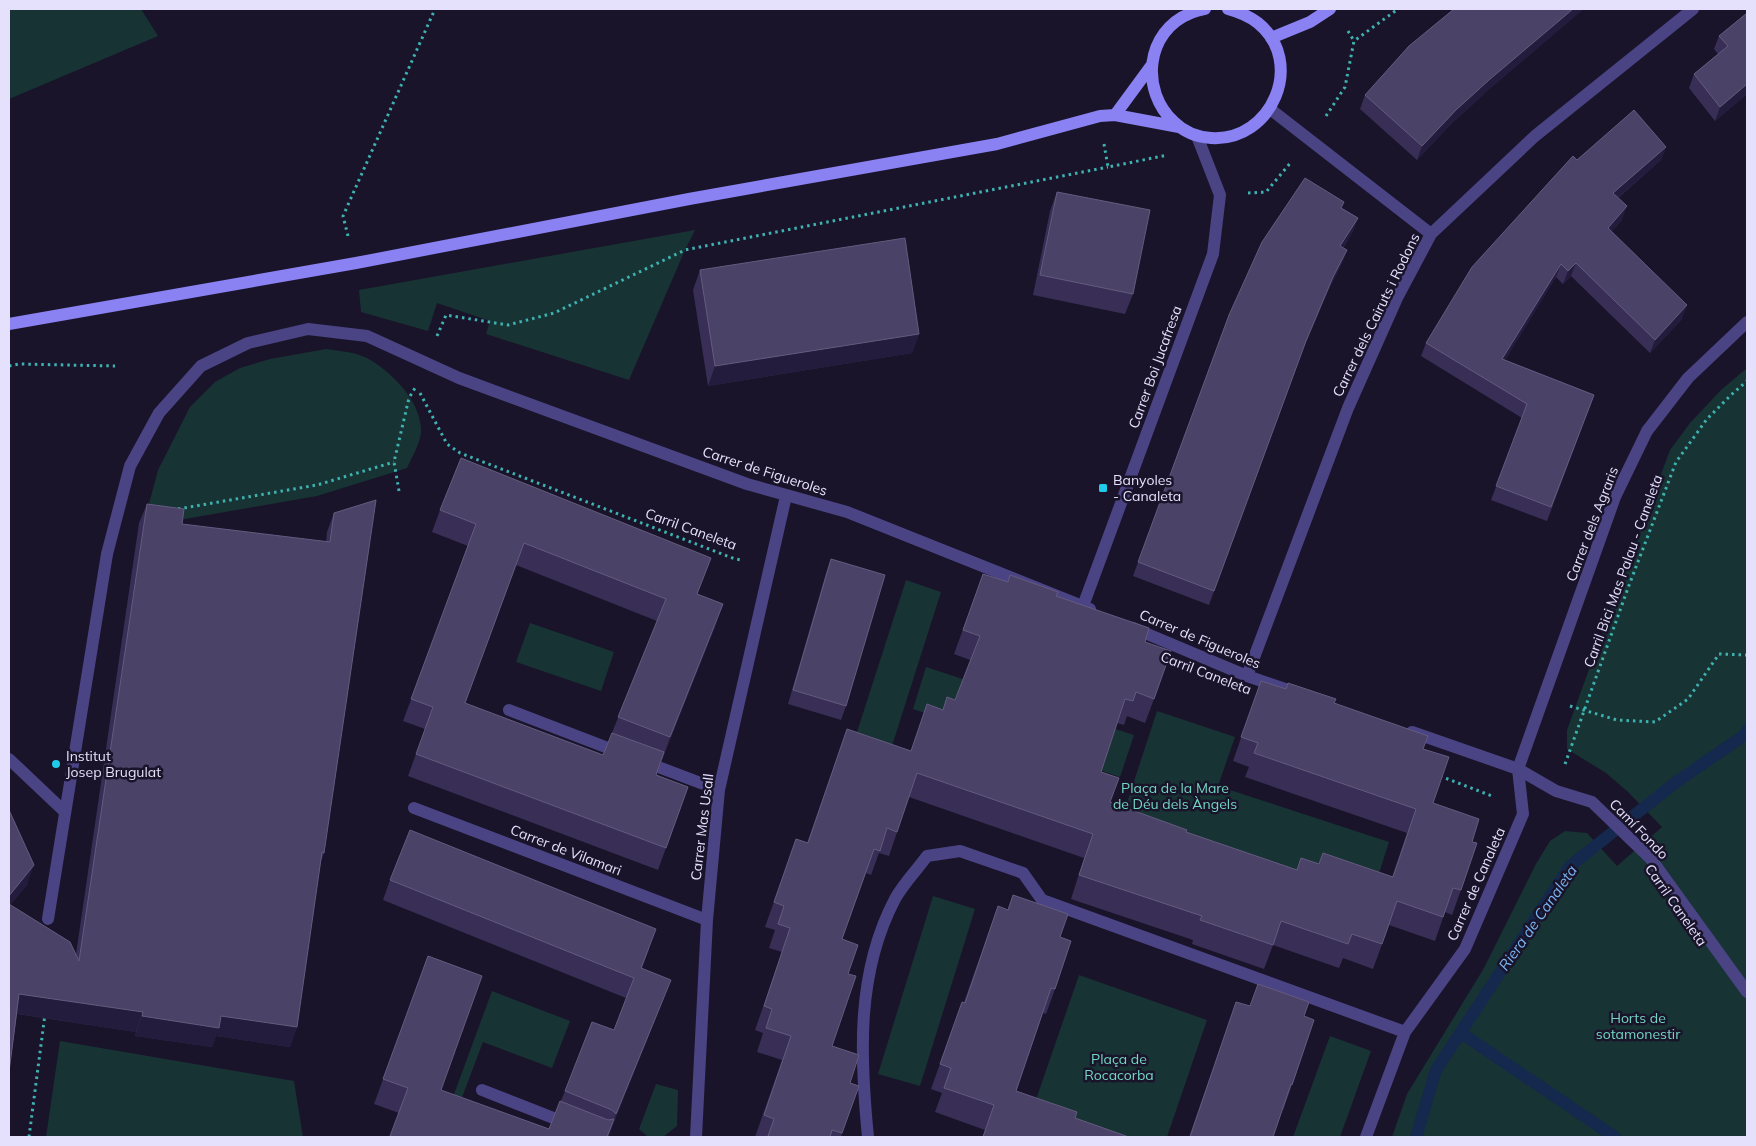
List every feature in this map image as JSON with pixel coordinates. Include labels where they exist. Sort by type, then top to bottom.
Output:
[{"type":"street","points":[[1179,127],[1166,115],[1157,101],[1152,84],[1151,66],[1155,50],[1164,34],[1176,22],[1190,13],[1205,9]]},
{"type":"street","points":[[9,324],[356,263],[689,199],[996,144],[1100,116],[1115,115],[1179,127],[1197,136],[1225,138],[1238,134],[1261,120],[1277,96],[1280,82],[1278,52],[1271,38],[1259,24],[1244,14],[1228,9]]},
{"type":"street","points":[[1271,38],[1310,22],[1330,9]]},
{"type":"street","name":"Carrer dels Cairuts i Rodons","points":[[1247,676],[1348,408],[1397,298],[1431,234],[1535,136],[1693,9]]},
{"type":"street","points":[[1115,115],[1151,66]]},
{"type":"street","points":[[1270,109],[1431,234]]},
{"type":"street","name":"Carrer Boi Jucafresa","points":[[1083,606],[1213,254],[1220,195],[1197,136]]},
{"type":"street","name":"Carrer dels Agraris","points":[[1518,768],[1615,497],[1647,431],[1688,378],[1747,322]]},
{"type":"street","name":"Carrer de Figueroles","points":[[48,919],[107,554],[130,466],[159,413],[201,366],[248,343],[308,329],[367,336],[459,378],[747,484],[847,512],[1101,614]]},
{"type":"street","name":"Carrer Mas Usall","points":[[696,1137],[707,920],[720,790],[786,496]]},
{"type":"street","name":"Carrer de Figueroles","points":[[1119,622],[1247,676],[1312,698]]},
{"type":"street","points":[[510,710],[720,790]]},
{"type":"street","points":[[1396,727],[1518,768]]},
{"type":"street","points":[[9,759],[65,812]]},
{"type":"street","name":"Camí Fondo","points":[[1518,768],[1556,791],[1592,802],[1650,859],[1747,992]]},
{"type":"street","name":"Carrer de Canaleta","points":[[1366,1137],[1405,1032],[1465,949],[1523,814],[1518,768]]},
{"type":"street","name":"Carrer de Vilamari","points":[[414,808],[707,920]]},
{"type":"street","points":[[868,1137],[863,1086],[864,1001],[875,946],[896,898],[927,856],[960,850],[1023,874],[1042,900],[1405,1032]]},
{"type":"street","points":[[482,1090],[602,1137]]},
{"type":"path","points":[[356,263],[342,216],[435,9]]},
{"type":"path","points":[[1354,41],[1398,9]]},
{"type":"path","points":[[426,363],[446,315],[508,324],[554,313],[685,250],[1108,166]]},
{"type":"path","points":[[9,366],[19,364],[115,366]]},
{"type":"path","name":"Carril Bici Mas Palau - Caneleta","points":[[1556,791],[1676,462],[1707,419],[1747,381]]},
{"type":"path","name":"Carril Caneleta","points":[[394,462],[409,398],[416,385],[447,444],[460,453],[735,559],[754,561],[774,553]]},
{"type":"path","points":[[172,509],[179,510],[317,484],[394,462],[399,491]]},
{"type":"path","points":[[1584,710],[1617,720],[1655,722],[1688,699],[1719,654],[1747,655]]},
{"type":"path","points":[[1437,775],[1493,796],[1523,814]]},
{"type":"path","points":[[29,1137],[46,1010]]},
{"type":"green space","points":[[9,9],[141,9],[158,36],[9,99]]},
{"type":"green space","points":[[695,230],[629,380],[486,334],[490,321],[437,303],[428,331],[361,312],[359,290]]},
{"type":"green space","points":[[326,349],[352,353],[367,358],[386,371],[411,399],[417,410],[421,432],[407,468],[317,496],[179,520],[146,515],[158,470],[190,407],[215,382],[240,368],[270,359]]},
{"type":"green space","name":"Horts de sotamonestir","points":[[1747,368],[1747,1137],[1392,1137],[1407,1094],[1484,968],[1536,864],[1550,841],[1565,831],[1587,833],[1617,866],[1662,827],[1628,792],[1606,773],[1567,749],[1567,730],[1670,450],[1690,423],[1721,390]]},
{"type":"green space","points":[[906,580],[941,592],[891,749],[855,738]]},
{"type":"green space","points":[[530,623],[614,652],[601,691],[516,662]]},
{"type":"green space","points":[[926,667],[1134,735],[1120,777],[913,709]]},
{"type":"green space","name":"Plaça de la Mare de Déu dels Àngels","points":[[1157,711],[1235,737],[1218,786],[1389,842],[1374,889],[1277,876],[1120,824]]},
{"type":"green space","points":[[933,896],[975,909],[920,1086],[878,1074]]},
{"type":"green space","name":"Plaça de Rocacorba","points":[[1079,975],[1207,1020],[1167,1137],[1099,1137],[1031,1114]]},
{"type":"green space","points":[[492,991],[570,1021],[552,1068],[483,1042],[458,1108],[450,1105]]},
{"type":"green space","points":[[1330,1036],[1371,1051],[1340,1137],[1293,1137]]},
{"type":"green space","points":[[60,1041],[294,1081],[303,1137],[46,1137]]},
{"type":"green space","points":[[656,1084],[678,1090],[677,1126],[663,1137],[648,1137],[639,1129]]},
{"type":"building","points":[[1454,9],[1573,9],[1489,80],[1456,110],[1422,146],[1365,95],[1409,46]]},
{"type":"building","points":[[1747,13],[1747,84],[1720,107],[1694,74],[1728,46],[1719,36]]},
{"type":"building","points":[[1634,110],[1666,147],[1613,193],[1627,206],[1608,228],[1687,305],[1655,340],[1576,263],[1568,271],[1561,264],[1502,359],[1594,395],[1551,507],[1496,486],[1527,404],[1426,343],[1472,267],[1573,156],[1577,160]]},
{"type":"building","points":[[1305,178],[1344,202],[1341,208],[1358,218],[1340,246],[1347,250],[1333,277],[1306,341],[1214,591],[1138,562],[1229,315],[1262,242]]},
{"type":"building","points":[[1057,192],[1150,210],[1133,294],[1040,275]]},
{"type":"building","points":[[905,238],[919,334],[715,366],[700,270]]},
{"type":"building","points":[[461,458],[711,558],[697,594],[723,604],[670,737],[618,717],[666,599],[524,543],[465,703],[603,755],[612,733],[664,752],[656,775],[688,787],[666,848],[416,754],[433,707],[411,699],[476,524],[440,510]]},
{"type":"building","points":[[376,500],[297,1027],[221,1016],[219,1028],[142,1016],[143,1012],[19,994],[9,1072],[9,904],[70,942],[79,961],[147,504],[184,509],[182,524],[330,542],[334,513]]},
{"type":"building","points":[[831,559],[885,575],[846,706],[793,690]]},
{"type":"building","points":[[983,574],[1008,582],[1010,575],[1058,592],[1056,596],[1149,628],[1145,642],[1171,651],[1154,699],[1136,692],[1133,701],[1125,699],[1101,772],[1119,778],[1110,802],[1187,830],[1186,832],[1297,870],[1301,858],[1319,864],[1323,853],[1393,877],[1416,809],[1254,753],[1258,743],[1241,737],[1261,681],[1286,689],[1288,683],[1336,699],[1334,703],[1428,736],[1423,749],[1449,757],[1433,803],[1479,819],[1472,842],[1477,843],[1461,890],[1453,888],[1443,917],[1397,901],[1382,944],[1352,934],[1348,944],[1281,921],[1273,945],[1200,920],[1202,916],[1079,875],[1093,834],[917,773],[897,832],[887,828],[880,851],[874,849],[842,939],[858,945],[848,974],[856,976],[832,1046],[859,1055],[850,1083],[859,1086],[842,1133],[832,1130],[830,1137],[768,1136],[774,1119],[764,1115],[791,1036],[766,1028],[772,1009],[764,1006],[790,928],[778,924],[784,906],[774,902],[796,839],[808,843],[847,729],[911,751],[927,704],[943,710],[947,697],[955,700],[980,636],[963,630]]},
{"type":"building","points":[[9,810],[34,865],[9,896]]},
{"type":"building","points":[[410,830],[656,929],[641,968],[671,980],[616,1114],[612,1110],[565,1091],[592,1022],[614,1030],[634,978],[390,880]]},
{"type":"building","points":[[1013,895],[1068,914],[1060,937],[1071,941],[1055,989],[1051,988],[1016,1091],[1077,1112],[1075,1118],[1129,1137],[983,1137],[994,1105],[944,1088],[951,1068],[940,1064],[962,1002],[965,1003],[998,906],[1008,910]]},
{"type":"building","points":[[428,956],[482,976],[441,1090],[549,1129],[560,1101],[608,1120],[614,1119],[607,1137],[390,1136],[408,1088],[383,1079]]},
{"type":"building","points":[[1258,984],[1309,1002],[1304,1016],[1314,1020],[1273,1137],[1190,1137],[1236,1002],[1250,1006]]},
{"type":"waterway","name":"Riera de Canaleta","points":[[1416,1137],[1436,1070],[1570,866],[1675,783],[1746,734],[1747,730]]},
{"type":"waterway","points":[[1461,1033],[1615,1137]]},
{"type":"place","name":"Banyoles - Canaleta","points":[[1103,488]]},
{"type":"place","name":"Institut Josep Brugulat","points":[[56,764]]}]
